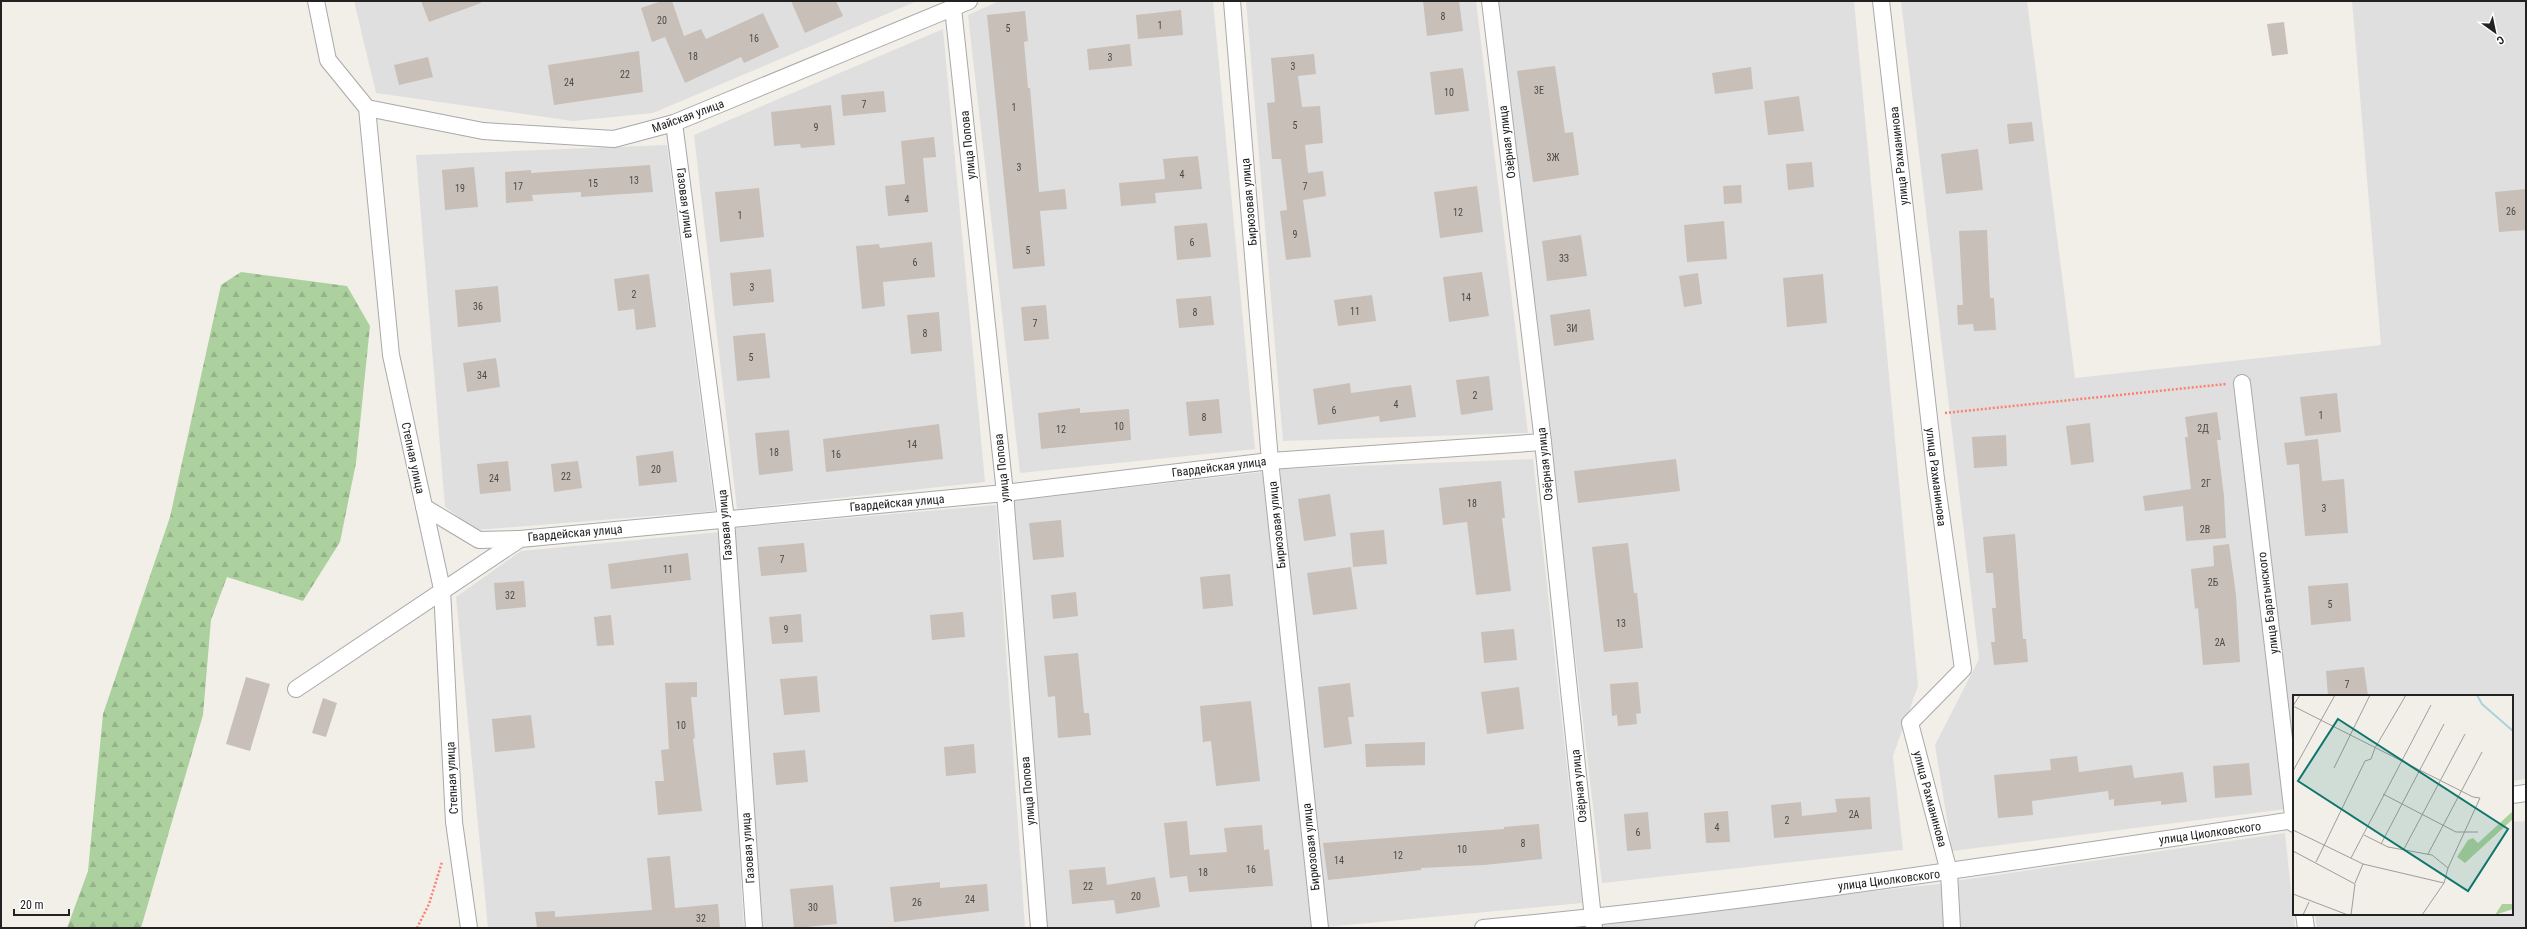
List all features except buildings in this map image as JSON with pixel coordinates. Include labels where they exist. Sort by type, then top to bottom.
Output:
[{"type":"street","points":[[316,1],[328,60],[367,108]]},
{"type":"street","name":"Майская улица","points":[[367,108],[483,131],[614,139],[674,123],[969,1]]},
{"type":"street","name":"Бирюзовая улица","points":[[1232,1],[1270,461],[1320,928]]},
{"type":"street","name":"Озёрная улица","points":[[1490,1],[1543,442],[1594,923]]},
{"type":"street","name":"улица Рахманинова","points":[[1881,1],[1928,415],[1963,669],[1910,723],[1949,872],[1952,928]]},
{"type":"street","name":"улица Попова","points":[[953,8],[1005,493],[1039,928]]},
{"type":"street","name":"Степная улица","points":[[367,108],[391,355],[442,589],[454,822],[469,928]]},
{"type":"street","name":"Газовая улица","points":[[674,123],[726,520],[754,928]]},
{"type":"street","name":"улица Баратынского","points":[[2242,383],[2293,812]]},
{"type":"street","name":"Гвардейская улица","points":[[296,689],[442,589],[520,538],[1005,493],[1270,461],[1543,442]]},
{"type":"street","points":[[424,507],[479,540],[520,538]]},
{"type":"street","points":[[2513,794],[2526,793]]},
{"type":"street","name":"улица Циолковского","points":[[1482,928],[1594,923],[1949,872],[2293,820]]},
{"type":"street","points":[[2304,915],[2306,928]]},
{"type":"path","points":[[1928,415],[2242,383]]},
{"type":"path","points":[[417,928],[429,904],[443,859]]},
{"type":"shaded area","points":[[354,1],[917,1],[653,113],[573,121],[376,93]]},
{"type":"shaded area","points":[[999,1],[1213,1],[1255,449],[1020,473],[968,15]]},
{"type":"shaded area","points":[[1246,1],[1476,1],[1528,433],[1283,441]]},
{"type":"shaded area","points":[[1498,1],[1854,1],[1918,686],[1893,756],[1903,850],[1602,883]]},
{"type":"shaded area","points":[[1901,1],[2027,1],[2075,378],[2381,345],[2352,1],[2526,1],[2526,779],[2513,781],[2513,695],[2293,695],[2293,808],[1952,851],[1935,745],[1979,659]]},
{"type":"shaded area","points":[[943,29],[985,482],[737,509],[694,135]]},
{"type":"shaded area","points":[[667,145],[715,511],[476,530],[445,507],[416,155]]},
{"type":"shaded area","points":[[1533,459],[1582,903],[1326,927],[1280,469]]},
{"type":"shaded area","points":[[1263,472],[1311,928],[1047,928],[1014,501]]},
{"type":"shaded area","points":[[996,505],[1025,928],[762,928],[735,528]]},
{"type":"shaded area","points":[[720,532],[744,928],[488,928],[456,597],[521,551]]},
{"type":"shaded area","points":[[2526,821],[2526,928],[2317,928],[2315,915],[2513,915],[2513,822]]},
{"type":"shaded area","points":[[2285,833],[2295,928],[1958,928],[1955,881]]},
{"type":"shaded area","points":[[1947,883],[1948,928],[1597,928],[1597,922]]},
{"type":"green space","points":[[241,272],[347,286],[370,326],[356,463],[340,542],[303,601],[227,577],[211,620],[203,715],[141,928],[67,928],[88,871],[103,714],[170,517],[221,285]]}]
